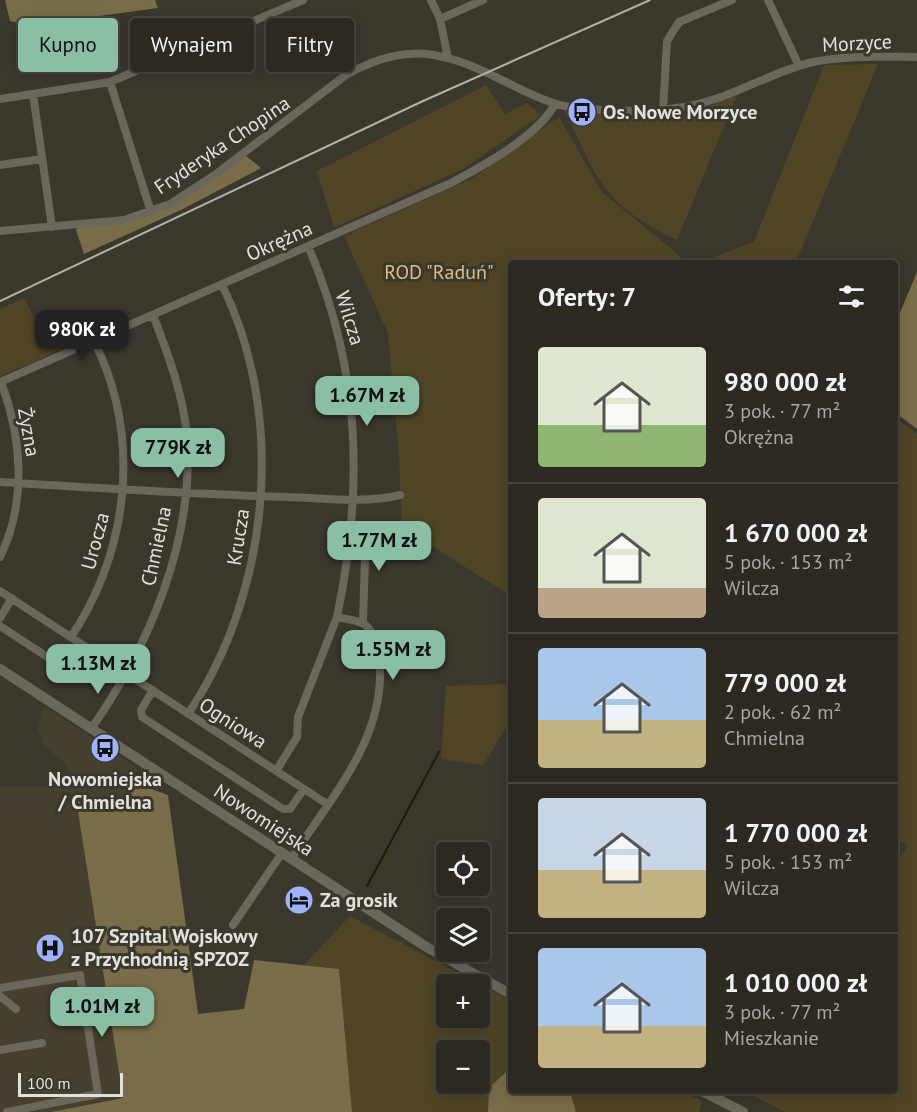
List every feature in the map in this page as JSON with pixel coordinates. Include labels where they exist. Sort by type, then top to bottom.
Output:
[{"type":"street","points":[[0,99],[110,82],[303,0]]},
{"type":"street","points":[[431,0],[440,19],[448,57]]},
{"type":"street","points":[[440,19],[483,0]]},
{"type":"street","points":[[663,110],[667,41],[679,22],[732,0]]},
{"type":"street","points":[[768,0],[799,66]]},
{"type":"street","name":"Fryderyka Chopina","points":[[0,231],[124,220],[170,204],[216,174],[346,75],[366,64],[397,54],[448,57],[470,64],[555,104],[578,108],[663,110]]},
{"type":"street","name":"Morzyce","points":[[663,110],[717,99],[799,66],[829,60],[917,57]]},
{"type":"street","points":[[110,82],[151,212]]},
{"type":"street","points":[[33,94],[52,226]]},
{"type":"street","name":"Okrężna","points":[[1,382],[472,172],[543,122],[555,104]]},
{"type":"street","points":[[0,165],[42,159]]},
{"type":"street","name":"Wilcza","points":[[276,771],[297,737],[298,717],[337,617],[349,550],[354,499],[355,442],[345,356],[308,246]]},
{"type":"street","name":"Krucza","points":[[188,714],[211,674],[235,622],[252,565],[260,497],[258,423],[250,368],[222,285]]},
{"type":"street","name":"Chmielna","points":[[91,729],[126,674],[155,617],[166,587],[180,527],[187,439],[184,417],[169,359],[153,315]]},
{"type":"street","name":"Urocza","points":[[71,638],[96,596],[106,569],[117,533],[124,489],[121,431],[108,380],[94,341]]},
{"type":"street","name":"Żyzna","points":[[0,557],[8,538],[19,483],[16,436],[1,382]]},
{"type":"street","points":[[0,482],[260,497],[354,499],[387,498],[400,495]]},
{"type":"street","points":[[349,550],[365,556],[363,623]]},
{"type":"street","name":"Ogniowa","points":[[0,591],[327,804]]},
{"type":"street","points":[[0,618],[12,598]]},
{"type":"street","points":[[233,925],[327,804],[363,746],[378,701],[380,665],[377,648],[371,631],[363,623],[337,617]]},
{"type":"street","points":[[0,626],[78,677],[97,655]]},
{"type":"street","name":"Nowomiejska","points":[[0,669],[428,948],[508,993]]},
{"type":"street","points":[[153,690],[141,710],[142,717],[283,809],[290,809],[304,789]]},
{"type":"street","points":[[0,988],[80,975],[98,1094],[7,1112]]},
{"type":"street","points":[[0,996],[16,1010]]},
{"type":"street","points":[[0,1050],[42,1043]]},
{"type":"street","points":[[708,1094],[743,1112]]},
{"type":"shaded area","points":[[5,0],[155,0],[158,8],[90,18],[18,18],[18,23],[10,21]]},
{"type":"shaded area","points":[[244,154],[261,168],[181,210],[84,254],[76,230],[80,225],[151,212]]},
{"type":"shaded area","points":[[917,272],[917,429],[898,415],[898,317]]},
{"type":"shaded area","name":"107 Szpital Wojskowy z Przychodnią SPZOZ","points":[[44,706],[137,768],[128,808],[88,810],[76,800],[123,1098],[51,1112],[0,1112],[0,786],[74,787],[66,764],[43,744],[38,728]]},
{"type":"shaded area","points":[[132,782],[168,795],[198,1014],[244,1009],[254,960],[339,969],[352,1112],[51,1112],[123,1098],[76,799],[89,810],[127,808]]},
{"type":"shaded area","points":[[508,1070],[508,1094],[571,1094],[576,1112],[488,1112],[490,1087]]},
{"type":"green space","points":[[878,64],[797,260],[705,260],[754,242],[824,65]]},
{"type":"green space","name":"ROD \"Raduń\"","points":[[486,85],[505,114],[527,103],[541,115],[465,168],[334,228],[317,171]]},
{"type":"green space","points":[[737,95],[677,240],[638,219],[613,197],[594,171],[564,111],[643,115],[674,114],[695,111]]},
{"type":"green space","name":"ROD \"Raduń\"","points":[[559,117],[602,192],[685,260],[508,260],[508,594],[402,527],[399,457],[388,333],[344,236],[471,179]]},
{"type":"green space","points":[[24,298],[41,331],[84,326],[92,337],[0,376],[0,309]]},
{"type":"green space","points":[[898,420],[917,434],[917,1112],[785,1112],[750,1094],[898,1094],[898,859],[908,846],[898,840]]},
{"type":"green space","points":[[508,684],[508,725],[483,765],[441,759],[446,686]]},
{"type":"green space","points":[[350,916],[460,974],[436,974],[436,1028],[490,1028],[490,990],[508,999],[508,1072],[490,1087],[490,1040],[436,1040],[436,1094],[489,1094],[488,1112],[352,1112],[339,969],[304,965]]},
{"type":"green space","points":[[571,1094],[687,1094],[702,1101],[699,1112],[576,1112]]},
{"type":"waterway","points":[[367,886],[439,752]]},
{"type":"railway","points":[[0,301],[423,101],[650,0]]},
{"type":"place","name":"Os. Nowe Morzyce","points":[[582,112]]},
{"type":"place","name":"Nowomiejska / Chmielna","points":[[105,748]]},
{"type":"place","name":"Za grosik","points":[[299,900]]},
{"type":"place","name":"107 Szpital Wojskowy z Przychodnią SPZOZ","points":[[50,948]]}]
